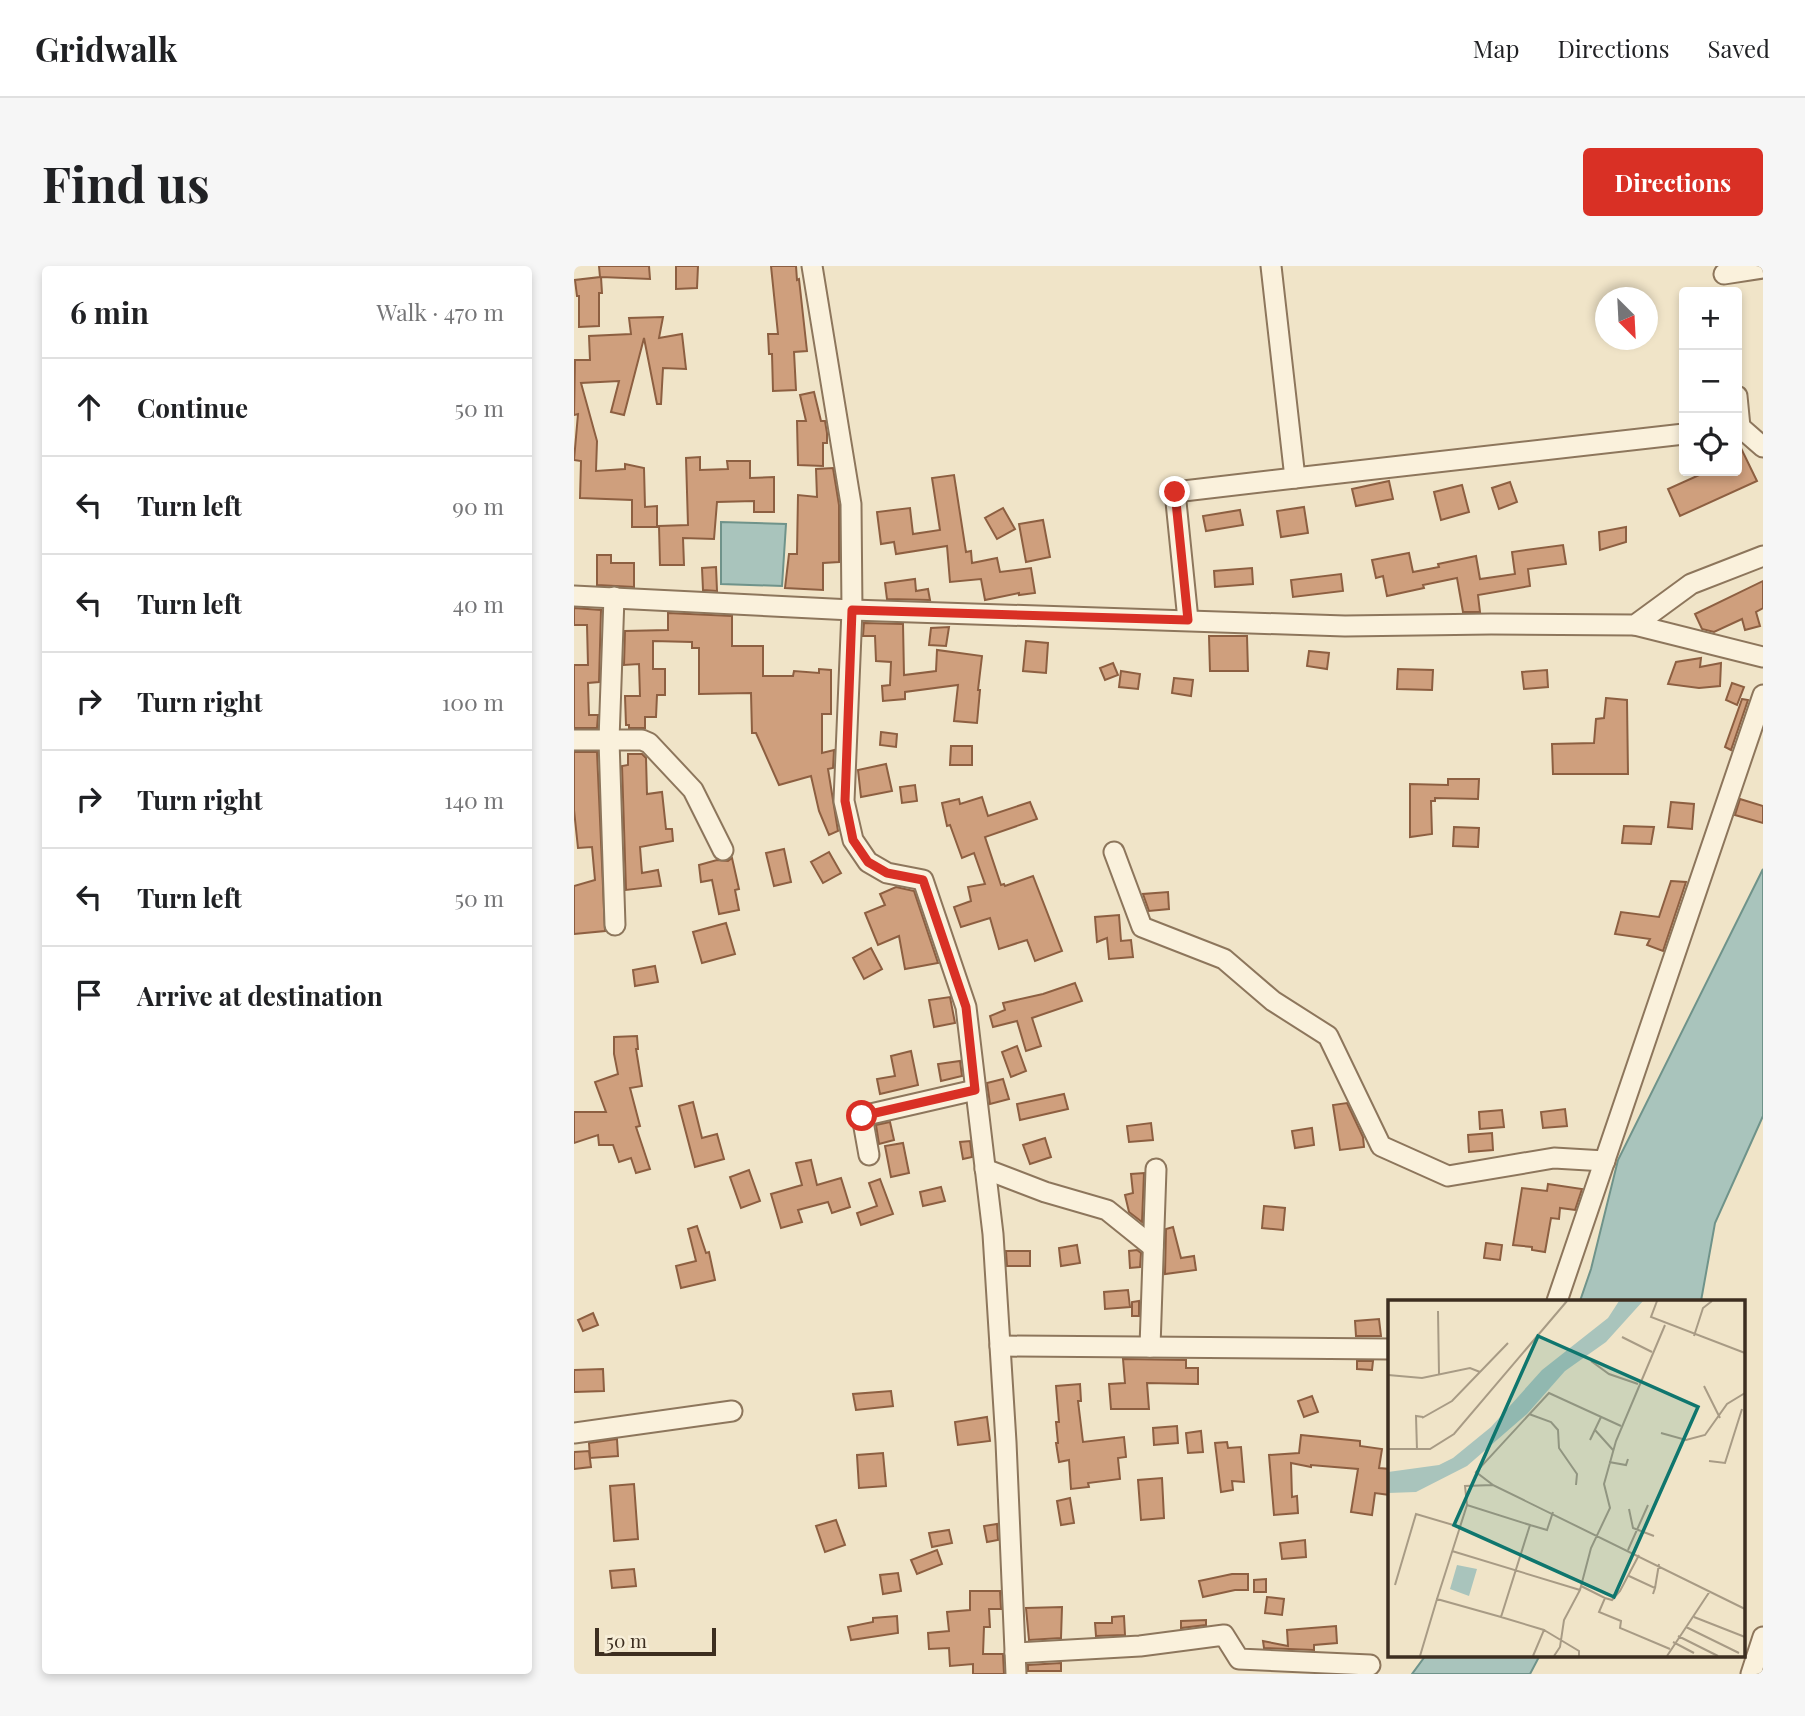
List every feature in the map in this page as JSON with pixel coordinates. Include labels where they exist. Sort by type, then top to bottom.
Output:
[{"type":"street","points":[[812,266],[850,504],[852,610],[845,801],[853,840],[868,862],[887,873],[923,880],[966,1007],[993,1234],[1016,1674]]},
{"type":"street","points":[[1271,266],[1295,478]]},
{"type":"street","points":[[1724,277],[1763,268]]},
{"type":"street","points":[[1742,431],[1763,447]]},
{"type":"street","points":[[1188,620],[1175,492],[1679,435]]},
{"type":"street","points":[[1635,625],[1691,584],[1763,556]]},
{"type":"street","points":[[574,597],[852,610],[1345,626],[1635,625],[1763,657]]},
{"type":"street","points":[[614,597],[609,740],[615,925]]},
{"type":"street","points":[[1557,1300],[1763,695]]},
{"type":"street","points":[[574,740],[642,740],[652,746],[693,790],[723,850]]},
{"type":"street","points":[[1114,852],[1142,927],[1224,959],[1273,1001],[1328,1036],[1381,1146],[1448,1176],[1554,1158],[1605,1161]]},
{"type":"street","points":[[869,1154],[862,1116],[975,1090]]},
{"type":"street","points":[[985,1169],[1045,1192],[1107,1210],[1153,1247]]},
{"type":"street","points":[[1150,1347],[1156,1169]]},
{"type":"street","points":[[1000,1346],[1388,1349]]},
{"type":"street","points":[[574,1433],[732,1411]]},
{"type":"street","points":[[1015,1653],[1140,1646],[1224,1634],[1239,1659],[1370,1665]]},
{"type":"street","points":[[1751,1674],[1763,1637]]},
{"type":"water","points":[[721,522],[786,524],[782,586],[721,584]]},
{"type":"water","points":[[1763,869],[1763,1116],[1715,1223],[1701,1300],[1580,1300],[1591,1269],[1618,1160]]},
{"type":"water","points":[[1425,1656],[1539,1656],[1530,1674],[1412,1674]]},
{"type":"building","points":[[599,266],[649,266],[650,279],[601,277],[599,326],[579,327],[579,296],[575,280],[600,277]]},
{"type":"building","points":[[676,266],[698,266],[697,288],[676,289]]},
{"type":"building","points":[[771,266],[796,266],[797,280],[799,279],[807,351],[794,352],[796,390],[773,391],[772,354],[769,354],[768,334],[778,334]]},
{"type":"building","points":[[663,317],[659,338],[682,334],[686,369],[663,368],[661,404],[657,404],[644,338],[624,415],[611,412],[619,381],[581,383],[597,441],[596,471],[625,469],[625,464],[644,468],[645,507],[657,506],[657,527],[632,527],[632,500],[580,498],[581,461],[574,460],[578,414],[574,415],[575,360],[590,360],[589,336],[631,334],[629,318]]},
{"type":"building","points":[[814,392],[827,433],[827,443],[823,443],[823,466],[798,465],[797,421],[806,421],[800,395]]},
{"type":"building","points":[[1742,450],[1757,481],[1680,516],[1668,489],[1697,476],[1742,476]]},
{"type":"building","points":[[700,457],[700,470],[728,469],[727,461],[750,461],[750,478],[774,477],[774,512],[754,512],[754,501],[717,502],[714,539],[683,538],[684,565],[660,565],[659,526],[688,525],[686,458]]},
{"type":"building","points":[[833,468],[839,505],[839,562],[823,563],[823,590],[785,588],[789,554],[797,554],[798,495],[817,497],[816,469]]},
{"type":"building","points":[[954,475],[966,552],[971,551],[972,563],[997,558],[1000,572],[1031,568],[1035,593],[1019,593],[985,600],[981,579],[950,582],[947,546],[896,554],[894,542],[881,544],[877,512],[910,508],[913,534],[940,530],[932,478]]},
{"type":"building","points":[[1389,481],[1393,499],[1356,506],[1352,489]]},
{"type":"building","points":[[1510,482],[1517,502],[1499,509],[1492,488]]},
{"type":"building","points":[[1462,485],[1469,512],[1441,520],[1434,492]]},
{"type":"building","points":[[1304,507],[1308,533],[1281,537],[1277,511]]},
{"type":"building","points":[[1003,508],[1015,529],[997,539],[985,518]]},
{"type":"building","points":[[1240,510],[1243,525],[1206,531],[1203,516]]},
{"type":"building","points":[[1043,520],[1050,557],[1026,562],[1019,524]]},
{"type":"building","points":[[1626,527],[1626,542],[1600,550],[1599,532]]},
{"type":"building","points":[[1563,545],[1566,564],[1528,569],[1530,586],[1478,595],[1480,612],[1463,612],[1457,578],[1387,596],[1383,576],[1376,578],[1372,560],[1409,553],[1413,572],[1476,556],[1480,579],[1515,574],[1512,552]]},
{"type":"building","points":[[597,555],[611,555],[611,563],[634,563],[634,587],[597,585]]},
{"type":"building","points":[[716,567],[717,591],[703,590],[702,568]]},
{"type":"building","points":[[1252,568],[1253,584],[1215,587],[1214,571]]},
{"type":"building","points":[[1341,574],[1343,591],[1293,597],[1291,580]]},
{"type":"building","points":[[915,579],[916,591],[928,589],[930,600],[887,599],[885,583]]},
{"type":"building","points":[[1763,581],[1763,608],[1756,612],[1760,626],[1745,630],[1742,619],[1714,632],[1702,629],[1695,614]]},
{"type":"building","points":[[574,608],[601,610],[599,682],[588,683],[589,715],[598,715],[597,728],[574,728],[574,665],[588,665],[587,625],[574,625]]},
{"type":"building","points":[[668,613],[732,616],[732,646],[763,646],[763,676],[793,676],[794,671],[819,673],[819,669],[831,670],[831,714],[822,714],[822,753],[834,750],[833,768],[828,769],[838,831],[829,835],[819,811],[811,776],[779,785],[756,733],[752,733],[751,693],[699,694],[699,648],[692,648],[692,642],[653,641],[653,669],[665,669],[665,695],[657,695],[656,717],[645,717],[645,728],[629,728],[629,725],[626,725],[625,696],[640,696],[639,664],[624,665],[625,631],[668,630]]},
{"type":"building","points":[[864,623],[903,624],[904,675],[936,671],[937,650],[982,656],[977,723],[954,721],[958,685],[905,692],[905,699],[883,701],[882,686],[890,685],[891,662],[876,661],[875,636],[863,636]]},
{"type":"building","points":[[949,627],[946,646],[929,645],[931,628]]},
{"type":"building","points":[[1209,636],[1247,636],[1248,671],[1210,671]]},
{"type":"building","points":[[1026,641],[1048,643],[1046,673],[1023,671]]},
{"type":"building","points":[[1309,651],[1329,653],[1327,669],[1307,666]]},
{"type":"building","points":[[1701,658],[1700,667],[1721,663],[1720,686],[1699,688],[1668,684],[1676,662]]},
{"type":"building","points":[[1113,663],[1118,675],[1105,680],[1100,668]]},
{"type":"building","points":[[1398,669],[1433,670],[1432,690],[1397,689]]},
{"type":"building","points":[[1547,670],[1548,687],[1524,689],[1522,672]]},
{"type":"building","points":[[1121,671],[1140,674],[1138,689],[1119,687]]},
{"type":"building","points":[[1174,678],[1193,680],[1191,696],[1172,693]]},
{"type":"building","points":[[1732,683],[1744,687],[1737,705],[1726,700]]},
{"type":"building","points":[[1606,698],[1627,700],[1628,774],[1553,774],[1552,744],[1594,743],[1596,719],[1604,718]]},
{"type":"building","points":[[1742,699],[1748,700],[1731,750],[1725,747]]},
{"type":"building","points":[[881,732],[897,734],[896,747],[880,745]]},
{"type":"building","points":[[951,746],[972,746],[972,765],[950,765]]},
{"type":"building","points":[[574,752],[597,752],[605,931],[574,934],[574,886],[595,880],[592,847],[578,848],[574,810]]},
{"type":"building","points":[[628,754],[642,754],[646,758],[647,794],[662,792],[666,829],[672,829],[673,841],[640,847],[642,873],[658,870],[661,886],[626,890],[622,766],[628,765]]},
{"type":"building","points":[[886,764],[892,791],[861,797],[858,770]]},
{"type":"building","points":[[1448,779],[1479,779],[1478,799],[1435,798],[1435,801],[1431,801],[1432,834],[1410,837],[1410,784],[1448,785]]},
{"type":"building","points":[[915,785],[917,801],[902,803],[900,787]]},
{"type":"building","points":[[982,797],[988,816],[1030,802],[1037,819],[985,837],[1001,885],[1033,876],[1062,951],[1035,961],[1027,940],[999,949],[990,918],[961,927],[954,907],[971,901],[968,887],[985,884],[974,853],[962,858],[950,825],[947,826],[942,803],[959,799],[960,804]]},
{"type":"building","points":[[1740,799],[1763,806],[1763,823],[1735,815]]},
{"type":"building","points":[[1671,802],[1694,804],[1692,829],[1668,827]]},
{"type":"building","points":[[1624,826],[1654,827],[1651,844],[1622,843]]},
{"type":"building","points":[[1454,827],[1479,828],[1478,847],[1453,846]]},
{"type":"building","points":[[784,849],[791,882],[774,886],[766,853]]},
{"type":"building","points":[[829,852],[841,873],[823,883],[811,862]]},
{"type":"building","points":[[732,858],[739,889],[735,890],[739,910],[719,914],[712,880],[701,882],[699,865],[717,860],[728,861]]},
{"type":"building","points":[[1671,881],[1686,882],[1663,951],[1647,945],[1650,939],[1615,934],[1621,912],[1659,917]]},
{"type":"building","points":[[896,887],[914,891],[938,963],[905,969],[899,936],[878,945],[865,913],[885,905],[880,894]]},
{"type":"building","points":[[1168,892],[1169,909],[1149,911],[1143,894]]},
{"type":"building","points":[[1119,915],[1121,941],[1131,940],[1133,957],[1109,959],[1107,938],[1097,942],[1095,917]]},
{"type":"building","points":[[726,923],[735,954],[702,963],[693,932]]},
{"type":"building","points":[[871,948],[882,969],[864,979],[853,958]]},
{"type":"building","points":[[655,966],[658,982],[635,986],[633,970]]},
{"type":"building","points":[[1075,983],[1082,1001],[1032,1018],[1041,1046],[1026,1051],[1017,1021],[993,1027],[990,1016],[1005,1010],[1003,1003]]},
{"type":"building","points":[[950,997],[955,1023],[934,1027],[929,1000]]},
{"type":"building","points":[[637,1036],[636,1049],[642,1086],[630,1088],[640,1126],[636,1127],[650,1169],[636,1173],[631,1158],[619,1162],[613,1145],[599,1145],[598,1135],[574,1143],[574,1112],[606,1112],[595,1082],[618,1074],[614,1037]]},
{"type":"building","points":[[1017,1046],[1026,1071],[1011,1077],[1002,1052]]},
{"type":"building","points":[[911,1051],[918,1085],[880,1094],[877,1079],[895,1076],[891,1056]]},
{"type":"building","points":[[960,1061],[962,1076],[941,1081],[938,1064]]},
{"type":"building","points":[[1003,1079],[1009,1099],[990,1104],[987,1083]]},
{"type":"building","points":[[1064,1094],[1068,1109],[1020,1120],[1017,1104]]},
{"type":"building","points":[[693,1102],[702,1138],[717,1134],[724,1159],[695,1167],[679,1106]]},
{"type":"building","points":[[1347,1103],[1363,1137],[1364,1147],[1340,1150],[1333,1105]]},
{"type":"building","points":[[1565,1109],[1567,1126],[1543,1128],[1541,1112]]},
{"type":"building","points":[[1502,1110],[1504,1127],[1480,1129],[1479,1112]]},
{"type":"building","points":[[890,1122],[894,1140],[879,1144],[876,1125]]},
{"type":"building","points":[[1151,1123],[1153,1140],[1129,1142],[1127,1126]]},
{"type":"building","points":[[1312,1128],[1314,1145],[1295,1148],[1292,1131]]},
{"type":"building","points":[[1492,1133],[1493,1150],[1469,1152],[1468,1135]]},
{"type":"building","points":[[1045,1138],[1051,1157],[1030,1164],[1023,1145]]},
{"type":"building","points":[[970,1141],[972,1157],[963,1159],[960,1142]]},
{"type":"building","points":[[903,1143],[909,1173],[891,1177],[885,1146]]},
{"type":"building","points":[[811,1160],[817,1185],[841,1178],[850,1207],[832,1213],[828,1202],[798,1210],[802,1222],[781,1228],[771,1194],[802,1185],[796,1163]]},
{"type":"building","points":[[749,1170],[760,1201],[741,1208],[730,1177]]},
{"type":"building","points":[[1144,1173],[1142,1222],[1129,1212],[1125,1195],[1133,1193],[1131,1174]]},
{"type":"building","points":[[880,1179],[893,1214],[861,1225],[857,1213],[877,1206],[869,1183]]},
{"type":"building","points":[[1548,1184],[1582,1189],[1575,1210],[1560,1208],[1559,1219],[1551,1218],[1545,1252],[1532,1250],[1532,1247],[1513,1245],[1522,1188],[1547,1191]]},
{"type":"building","points":[[941,1187],[945,1201],[923,1206],[920,1192]]},
{"type":"building","points":[[1264,1206],[1285,1208],[1283,1230],[1262,1228]]},
{"type":"building","points":[[697,1226],[706,1253],[709,1252],[715,1280],[681,1288],[676,1266],[696,1261],[688,1229]]},
{"type":"building","points":[[1173,1227],[1181,1258],[1194,1256],[1196,1270],[1165,1274],[1166,1229]]},
{"type":"building","points":[[1486,1243],[1502,1245],[1500,1260],[1484,1258]]},
{"type":"building","points":[[1077,1245],[1080,1263],[1061,1266],[1059,1248]]},
{"type":"building","points":[[1137,1250],[1141,1253],[1140,1267],[1130,1268],[1129,1251]]},
{"type":"building","points":[[1006,1251],[1030,1251],[1030,1266],[1007,1266]]},
{"type":"building","points":[[1128,1290],[1130,1307],[1105,1309],[1104,1292]]},
{"type":"building","points":[[1139,1301],[1139,1316],[1132,1316],[1132,1302]]},
{"type":"building","points":[[593,1313],[598,1325],[583,1331],[578,1320]]},
{"type":"building","points":[[1379,1319],[1381,1336],[1356,1336],[1355,1321]]},
{"type":"building","points":[[1123,1359],[1186,1360],[1186,1368],[1198,1368],[1198,1384],[1147,1383],[1149,1409],[1111,1409],[1109,1384],[1125,1383]]},
{"type":"building","points":[[1357,1361],[1373,1361],[1372,1370],[1357,1369]]},
{"type":"building","points":[[603,1369],[604,1391],[574,1392],[574,1370]]},
{"type":"building","points":[[1080,1384],[1081,1401],[1078,1401],[1083,1442],[1124,1437],[1126,1457],[1118,1458],[1120,1479],[1088,1483],[1089,1487],[1071,1489],[1069,1460],[1059,1462],[1056,1443],[1056,1422],[1059,1422],[1056,1386]]},
{"type":"building","points":[[891,1391],[893,1406],[856,1410],[853,1394]]},
{"type":"building","points":[[1312,1396],[1318,1412],[1304,1417],[1298,1401]]},
{"type":"building","points":[[987,1417],[990,1441],[958,1445],[955,1422]]},
{"type":"building","points":[[1177,1426],[1178,1443],[1154,1445],[1153,1428]]},
{"type":"building","points":[[1201,1431],[1203,1452],[1188,1453],[1186,1433]]},
{"type":"building","points":[[1301,1435],[1360,1441],[1360,1446],[1382,1449],[1379,1468],[1388,1469],[1388,1495],[1375,1493],[1372,1515],[1351,1512],[1358,1469],[1311,1467],[1291,1463],[1292,1497],[1297,1496],[1298,1513],[1274,1515],[1269,1455],[1299,1453]]},
{"type":"building","points":[[617,1439],[618,1456],[590,1458],[589,1443]]},
{"type":"building","points":[[1227,1442],[1228,1448],[1241,1447],[1244,1482],[1232,1481],[1233,1490],[1221,1492],[1215,1443]]},
{"type":"building","points":[[589,1451],[591,1467],[574,1469],[574,1452]]},
{"type":"building","points":[[883,1453],[886,1486],[859,1488],[857,1455]]},
{"type":"building","points":[[1162,1478],[1164,1518],[1141,1520],[1138,1480]]},
{"type":"building","points":[[634,1484],[638,1539],[614,1541],[610,1486]]},
{"type":"building","points":[[1070,1498],[1074,1523],[1061,1525],[1057,1501]]},
{"type":"building","points":[[836,1520],[845,1545],[825,1552],[816,1526]]},
{"type":"building","points":[[997,1524],[998,1540],[987,1542],[984,1526]]},
{"type":"building","points":[[949,1530],[952,1543],[932,1547],[929,1533]]},
{"type":"building","points":[[1305,1540],[1306,1557],[1282,1559],[1280,1543]]},
{"type":"building","points":[[937,1550],[942,1564],[917,1574],[911,1560]]},
{"type":"building","points":[[634,1569],[636,1586],[612,1588],[610,1571]]},
{"type":"building","points":[[898,1573],[901,1591],[883,1594],[880,1575]]},
{"type":"building","points":[[1232,1574],[1248,1574],[1248,1590],[1203,1597],[1199,1581]]},
{"type":"building","points":[[1266,1579],[1266,1592],[1254,1592],[1254,1580]]},
{"type":"building","points":[[970,1591],[1000,1591],[1001,1609],[989,1609],[990,1627],[984,1627],[983,1654],[1003,1654],[1004,1674],[973,1674],[973,1664],[950,1666],[949,1648],[929,1649],[928,1633],[949,1631],[947,1612],[970,1610]]},
{"type":"building","points":[[1267,1597],[1284,1599],[1282,1615],[1265,1613]]},
{"type":"building","points":[[1062,1607],[1061,1638],[1029,1640],[1026,1608]]},
{"type":"building","points":[[897,1616],[898,1633],[851,1640],[848,1627],[873,1622],[873,1618]]},
{"type":"building","points":[[1124,1616],[1125,1635],[1096,1636],[1095,1623],[1112,1623],[1112,1617]]},
{"type":"building","points":[[1206,1620],[1206,1625],[1181,1628],[1181,1621]]},
{"type":"building","points":[[1336,1626],[1337,1643],[1314,1645],[1314,1650],[1264,1648],[1263,1641],[1288,1646],[1287,1630]]},
{"type":"building","points":[[1061,1663],[1061,1671],[1028,1671],[1028,1665]]},
{"type":"route","points":[[862,1116],[975,1090],[966,1007],[923,880],[887,873],[868,862],[853,840],[845,801],[852,610],[1188,620],[1175,492]]}]
